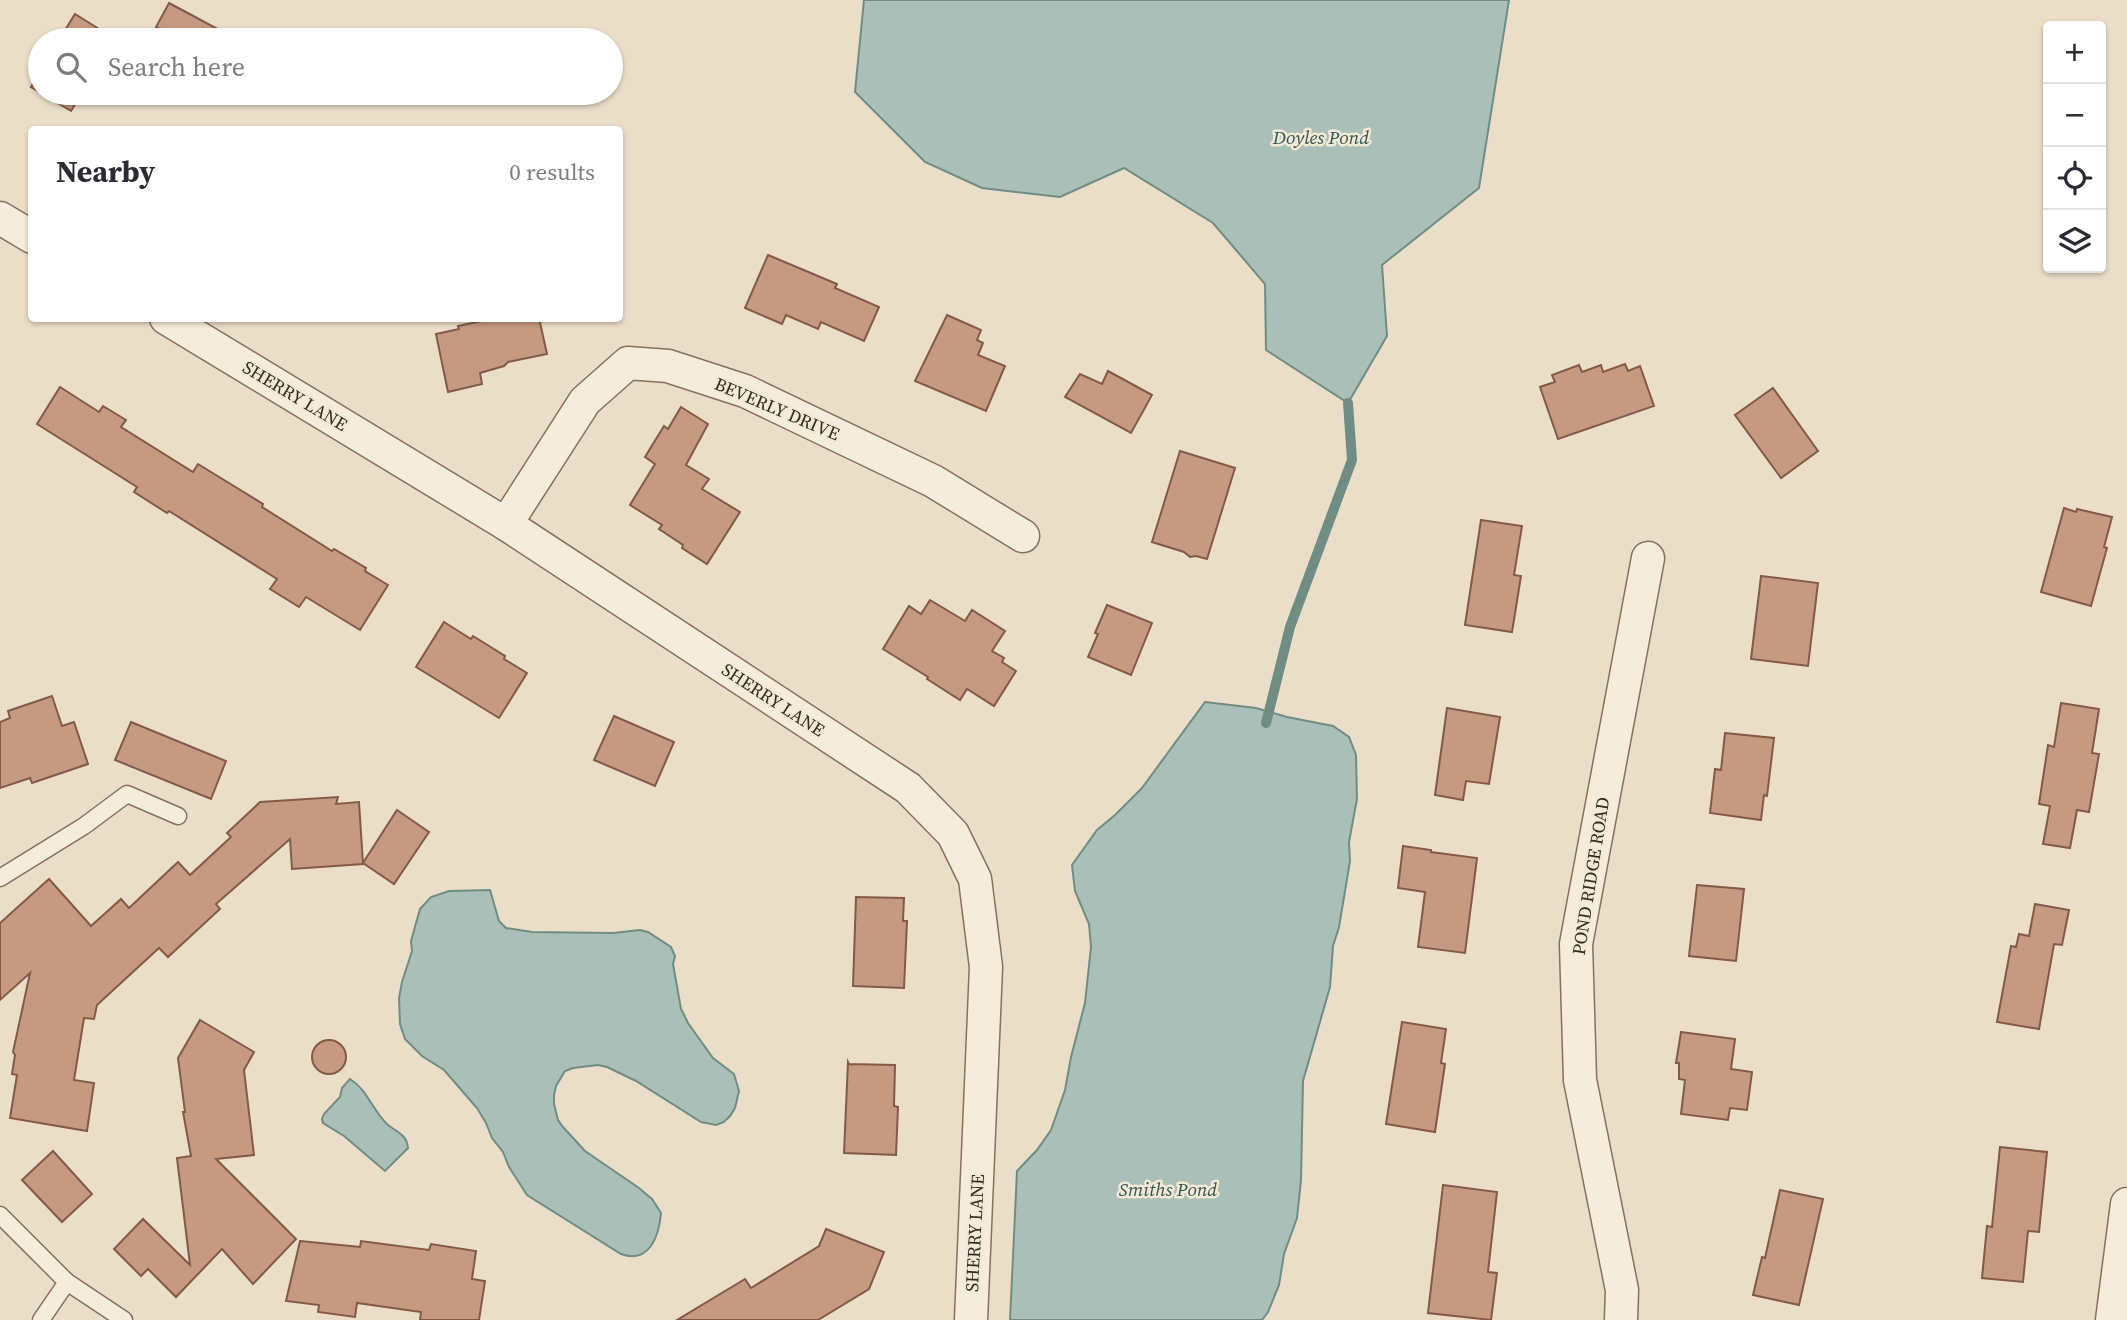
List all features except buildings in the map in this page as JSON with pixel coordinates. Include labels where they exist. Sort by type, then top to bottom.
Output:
[{"type":"street","points":[[0,218],[28,235]]},
{"type":"street","name":"SHERRY LANE","points":[[173,322],[506,524],[908,788],[953,834],[975,879],[986,967],[971,1320]]},
{"type":"street","name":"BEVERLY DRIVE","points":[[506,524],[585,401],[628,363],[668,366],[745,391],[933,481],[1023,536]]},
{"type":"street","name":"POND RIDGE ROAD","points":[[1621,1320],[1622,1290],[1580,1080],[1576,944],[1648,558]]},
{"type":"street","points":[[2112,1320],[2127,1204]]},
{"type":"lane","points":[[0,878],[84,826],[127,794],[178,816]]},
{"type":"lane","points":[[0,1215],[66,1282],[124,1320]]},
{"type":"lane","points":[[41,1320],[66,1282]]},
{"type":"water","name":"Doyles Pond","points":[[864,0],[1509,0],[1479,188],[1382,265],[1387,336],[1348,403],[1266,350],[1265,284],[1213,223],[1124,168],[1060,197],[982,188],[925,162],[855,92]]},
{"type":"water","name":"Smiths Pond","points":[[1205,702],[1256,708],[1333,726],[1349,737],[1356,755],[1357,799],[1349,842],[1350,861],[1339,927],[1333,946],[1330,987],[1303,1081],[1301,1180],[1297,1218],[1284,1254],[1279,1285],[1262,1320],[1010,1320],[1017,1171],[1051,1130],[1065,1090],[1085,1003],[1091,947],[1089,924],[1075,891],[1072,865],[1097,830],[1142,788]]},
{"type":"water","points":[[490,890],[499,921],[506,928],[532,932],[613,933],[640,930],[671,947],[675,956],[673,964],[681,1009],[713,1058],[734,1074],[739,1091],[735,1108],[724,1122],[716,1125],[701,1122],[636,1081],[607,1067],[598,1065],[573,1068],[565,1071],[556,1086],[554,1104],[558,1120],[563,1127],[585,1151],[652,1199],[661,1213],[655,1239],[645,1252],[639,1255],[621,1254],[527,1195],[477,1108],[444,1070],[422,1056],[405,1039],[400,1024],[399,998],[420,909],[431,897],[449,891]]},
{"type":"water","points":[[350,1079],[361,1089],[387,1124],[403,1136],[407,1143],[408,1148],[385,1171],[344,1136],[323,1123],[324,1114],[340,1097],[342,1088]]},
{"type":"waterway","points":[[1266,723],[1290,627],[1352,460],[1348,403]]}]
